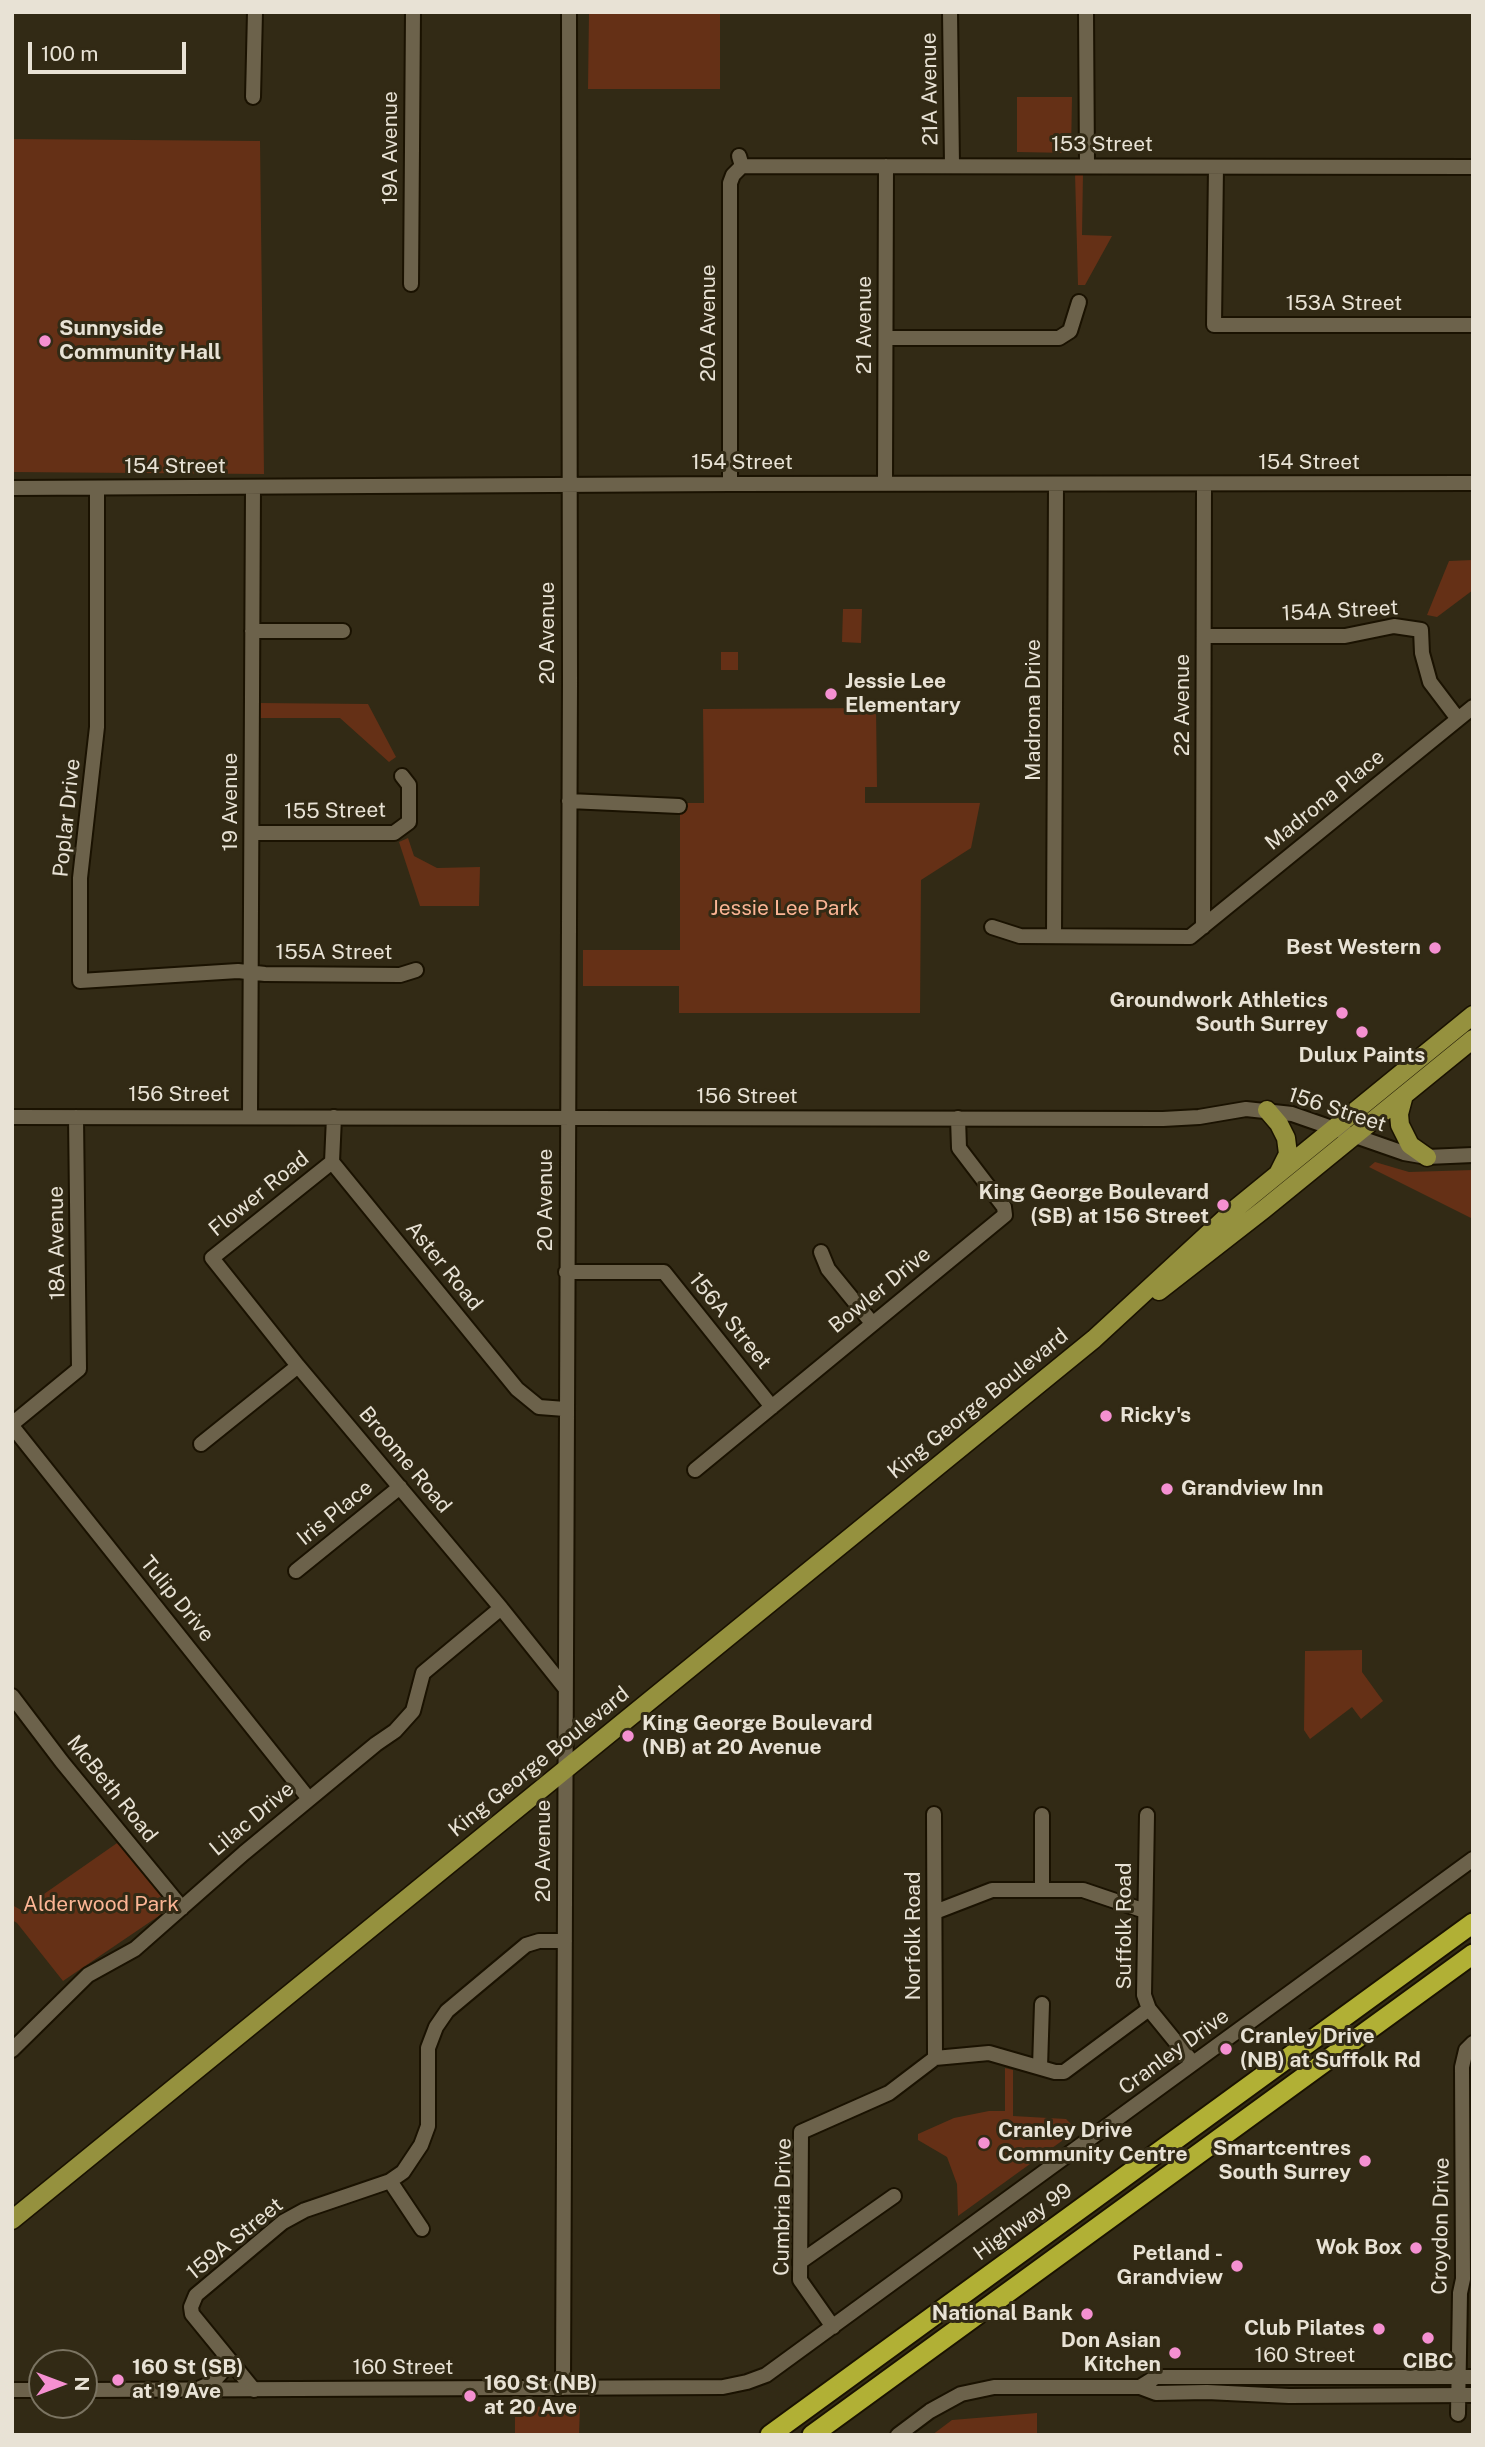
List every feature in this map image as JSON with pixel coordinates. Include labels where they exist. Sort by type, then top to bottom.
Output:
[{"type":"highway","name":"Highway 99","points":[[770,2435],[1473,1923]]},
{"type":"highway","points":[[812,2435],[1473,1954]]},
{"type":"main road","name":"King George Boulevard","points":[[1094,1339],[1187,1252],[1279,1172],[1473,1015]]},
{"type":"main road","name":"King George Boulevard","points":[[12,2220],[1094,1339],[1238,1230],[1473,1039]]},
{"type":"main road","points":[[1404,1095],[1399,1114],[1400,1125],[1410,1145],[1427,1157]]},
{"type":"main road","points":[[1267,1110],[1286,1138],[1288,1154],[1279,1172]]},
{"type":"street","points":[[253,97],[255,12]]},
{"type":"street","name":"19A Avenue","points":[[411,284],[413,12]]},
{"type":"street","name":"20 Avenue","points":[[563,2388],[569,12]]},
{"type":"street","name":"21A Avenue","points":[[950,12],[952,165]]},
{"type":"street","points":[[1086,12],[1087,166]]},
{"type":"street","name":"153 Street","points":[[740,161],[886,166],[1473,167]]},
{"type":"street","name":"20A Avenue","points":[[730,484],[730,183],[740,161]]},
{"type":"street","name":"21 Avenue","points":[[886,166],[886,484]]},
{"type":"street","name":"153A Street","points":[[1216,167],[1214,325],[1473,325]]},
{"type":"street","points":[[887,338],[1059,338],[1070,331],[1079,302]]},
{"type":"street","name":"154 Street","points":[[12,488],[1473,483]]},
{"type":"street","name":"Madrona Drive","points":[[1054,936],[1056,484]]},
{"type":"street","name":"22 Avenue","points":[[1203,927],[1204,484]]},
{"type":"street","name":"Poplar Drive","points":[[97,488],[97,727],[80,878],[80,981],[238,971],[250,973]]},
{"type":"street","name":"19 Avenue","points":[[250,1116],[253,488]]},
{"type":"street","name":"154A Street","points":[[1204,636],[1345,636],[1394,626],[1421,630],[1422,653],[1430,682],[1458,719]]},
{"type":"street","points":[[252,631],[343,631]]},
{"type":"street","name":"Madrona Place","points":[[1203,927],[1473,707]]},
{"type":"street","name":"155 Street","points":[[252,833],[394,832],[409,822],[410,785],[402,776]]},
{"type":"street","points":[[569,801],[679,806]]},
{"type":"street","points":[[992,927],[1020,936],[1189,937],[1203,927]]},
{"type":"street","name":"155A Street","points":[[250,973],[400,975],[416,970]]},
{"type":"street","name":"156 Street","points":[[12,1117],[1163,1119],[1199,1117],[1246,1109],[1292,1114],[1404,1153],[1427,1157],[1473,1155]]},
{"type":"street","name":"18A Avenue","points":[[12,1425],[79,1369],[76,1117]]},
{"type":"street","points":[[332,1162],[334,1117]]},
{"type":"street","name":"Bowler Drive","points":[[695,1470],[1005,1215],[1004,1207],[959,1148],[958,1118]]},
{"type":"street","name":"Flower Road","points":[[212,1258],[332,1162]]},
{"type":"street","name":"Aster Road","points":[[332,1162],[517,1389],[539,1407],[565,1409]]},
{"type":"street","points":[[821,1252],[828,1269],[872,1323]]},
{"type":"street","name":"Broome Road","points":[[212,1258],[565,1688]]},
{"type":"street","name":"156A Street","points":[[566,1272],[664,1272],[772,1407]]},
{"type":"street","points":[[201,1444],[298,1366]]},
{"type":"street","name":"Tulip Drive","points":[[12,1425],[309,1799]]},
{"type":"street","name":"Iris Place","points":[[296,1571],[400,1487]]},
{"type":"street","name":"Lilac Drive","points":[[12,2050],[88,1975],[135,1949],[309,1799],[394,1731],[413,1712],[423,1674],[501,1608]]},
{"type":"street","name":"McBeth Road","points":[[12,1696],[62,1762],[182,1908]]},
{"type":"street","name":"Norfolk Road","points":[[934,1814],[935,2058]]},
{"type":"street","points":[[1042,1815],[1042,1889]]},
{"type":"street","name":"Suffolk Road","points":[[1147,1815],[1144,1995],[1149,2009],[1193,2063]]},
{"type":"street","name":"Cranley Drive","points":[[723,2387],[766,2375],[1473,1859]]},
{"type":"street","points":[[935,1912],[992,1889],[1083,1890],[1145,1911]]},
{"type":"street","points":[[422,2229],[390,2182],[403,2172],[413,2159],[428,2126],[428,2049],[436,2027],[447,2011],[526,1945],[539,1941],[565,1941]]},
{"type":"street","points":[[1040,2067],[1042,2004]]},
{"type":"street","points":[[935,2058],[989,2053],[1055,2072],[1064,2072],[1149,2009]]},
{"type":"street","name":"Croydon Drive","points":[[1458,2414],[1466,2395],[1460,2293],[1463,2265],[1462,2067],[1466,2050],[1473,2043]]},
{"type":"street","name":"Cumbria Drive","points":[[833,2327],[800,2280],[801,2132],[889,2093],[935,2058]]},
{"type":"street","name":"159A Street","points":[[224,2354],[192,2314],[191,2307],[196,2295],[283,2222],[304,2210],[390,2182]]},
{"type":"street","points":[[800,2262],[894,2196]]},
{"type":"street","points":[[198,2390],[212,2383],[221,2374],[224,2354]]},
{"type":"street","points":[[224,2354],[254,2390]]},
{"type":"street","name":"160 Street","points":[[1140,2387],[1156,2377],[1466,2377]]},
{"type":"street","name":"160 Street","points":[[98,2390],[723,2387]]},
{"type":"street","name":"160 Street","points":[[898,2435],[930,2411],[961,2393],[994,2387],[1140,2387],[1156,2393],[1466,2395]]},
{"type":"green space","points":[[589,12],[720,12],[720,89],[588,89]]},
{"type":"green space","points":[[1017,97],[1072,97],[1071,153],[1017,152]]},
{"type":"green space","points":[[12,139],[260,141],[264,474],[12,472]]},
{"type":"green space","points":[[1075,173],[1083,173],[1082,235],[1112,236],[1085,285],[1078,285]]},
{"type":"green space","points":[[1473,560],[1473,590],[1437,617],[1427,615],[1449,561]]},
{"type":"green space","points":[[843,609],[862,609],[861,643],[842,642]]},
{"type":"green space","points":[[721,652],[738,652],[738,670],[721,670]]},
{"type":"green space","points":[[259,703],[368,704],[396,757],[389,762],[340,718],[259,718]]},
{"type":"green space","name":"Jessie Lee Park","points":[[876,708],[877,787],[865,787],[865,803],[980,803],[971,848],[921,880],[920,1013],[679,1013],[679,986],[583,986],[583,950],[680,950],[680,803],[704,803],[703,709]]},
{"type":"green space","points":[[408,838],[414,856],[437,868],[480,867],[479,906],[420,906],[399,842]]},
{"type":"green space","points":[[1375,1162],[1409,1172],[1473,1170],[1473,1219],[1369,1167]]},
{"type":"green space","points":[[1362,1650],[1362,1672],[1383,1701],[1361,1719],[1352,1707],[1310,1739],[1304,1730],[1305,1651]]},
{"type":"green space","name":"Alderwood Park","points":[[120,1841],[172,1907],[63,1981],[12,1920],[12,1905],[21,1910]]},
{"type":"green space","points":[[1005,2068],[1013,2070],[1013,2116],[1066,2119],[1077,2130],[958,2216],[957,2184],[947,2157],[918,2140],[918,2134],[954,2118],[989,2111],[1005,2111]]},
{"type":"green space","points":[[580,2406],[579,2435],[515,2435],[515,2407]]},
{"type":"green space","points":[[1037,2413],[1037,2435],[932,2435],[952,2420]]},
{"type":"place","name":"Sunnyside Community Hall","points":[[45,341]]},
{"type":"place","name":"Jessie Lee Elementary","points":[[831,694]]},
{"type":"place","name":"Best Western","points":[[1435,948]]},
{"type":"place","name":"Groundwork Athletics South Surrey","points":[[1342,1013]]},
{"type":"place","name":"Dulux Paints","points":[[1362,1032]]},
{"type":"place","name":"King George Boulevard (SB) at 156 Street","points":[[1223,1205]]},
{"type":"place","name":"Ricky's","points":[[1106,1416]]},
{"type":"place","name":"Grandview Inn","points":[[1167,1489]]},
{"type":"place","name":"King George Boulevard (NB) at 20 Avenue","points":[[628,1736]]},
{"type":"place","name":"Cranley Drive (NB) at Suffolk Rd","points":[[1226,2049]]},
{"type":"place","name":"Cranley Drive Community Centre","points":[[984,2143]]},
{"type":"place","name":"Smartcentres South Surrey","points":[[1365,2161]]},
{"type":"place","name":"Wok Box","points":[[1416,2248]]},
{"type":"place","name":"Petland - Grandview","points":[[1237,2266]]},
{"type":"place","name":"National Bank","points":[[1087,2314]]},
{"type":"place","name":"Club Pilates","points":[[1379,2329]]},
{"type":"place","name":"CIBC","points":[[1428,2338]]},
{"type":"place","name":"Don Asian Kitchen","points":[[1175,2353]]},
{"type":"place","name":"160 St (SB) at 19 Ave","points":[[118,2380]]},
{"type":"place","name":"160 St (NB) at 20 Ave","points":[[470,2396]]}]
